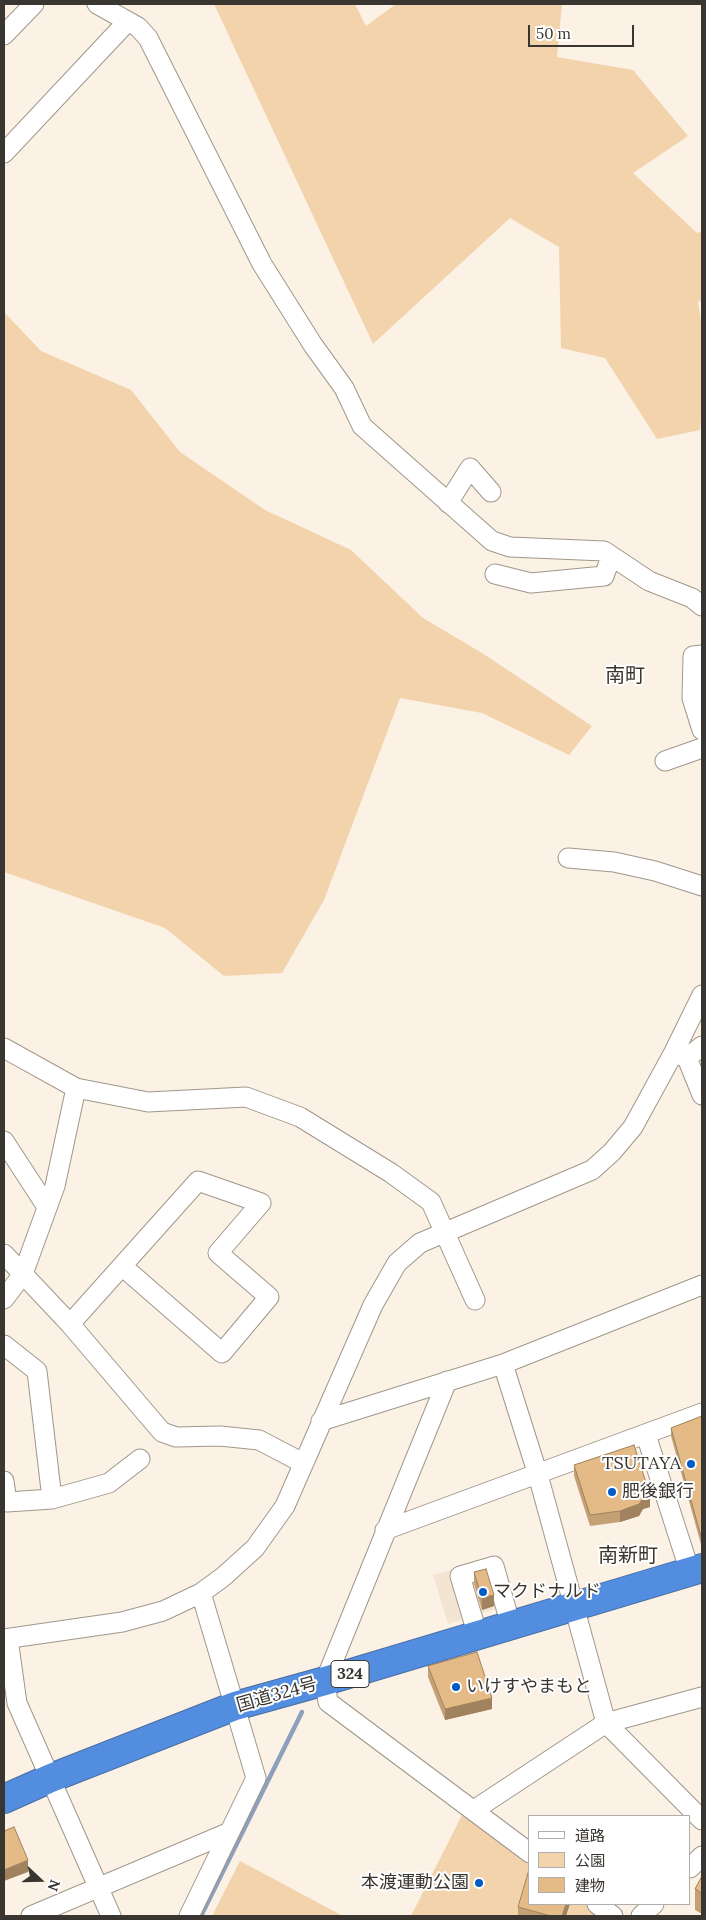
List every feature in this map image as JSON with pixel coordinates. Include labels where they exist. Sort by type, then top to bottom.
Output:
[{"type":"highway","name":"国道324号","points":[[4,1799],[51,1778],[235,1706],[575,1608],[696,1570]]},
{"type":"street","points":[[4,35],[34,4]]},
{"type":"street","points":[[97,4],[138,27],[148,38],[262,264],[312,345],[344,388],[362,426],[492,541],[510,548],[604,551],[649,581],[692,598],[702,606]]},
{"type":"street","points":[[4,153],[127,22]]},
{"type":"street","points":[[448,503],[470,468],[491,492]]},
{"type":"street","points":[[495,574],[531,583],[604,576],[612,556]]},
{"type":"street","points":[[702,655],[694,656],[692,698],[702,730]]},
{"type":"street","points":[[665,761],[702,748]]},
{"type":"street","points":[[568,858],[614,862],[702,886]]},
{"type":"street","points":[[111,1916],[17,1703],[10,1699],[6,1639],[122,1622],[163,1611],[201,1593],[223,1578],[255,1548],[285,1506],[372,1305],[397,1263],[420,1243],[592,1170],[612,1152],[633,1127],[680,1055],[702,995]]},
{"type":"street","points":[[680,1055],[702,1046]]},
{"type":"street","points":[[4,1048],[76,1088],[148,1102],[246,1098],[300,1117],[392,1174],[431,1202],[475,1300]]},
{"type":"street","points":[[680,1055],[702,1095]]},
{"type":"street","points":[[4,1299],[23,1274],[55,1186],[76,1088]]},
{"type":"street","points":[[4,1141],[47,1207]]},
{"type":"street","points":[[70,1324],[198,1181],[261,1203],[218,1253],[269,1297],[222,1353],[122,1266]]},
{"type":"street","points":[[4,1254],[70,1324],[162,1432],[176,1437],[220,1436],[259,1440],[304,1463]]},
{"type":"street","points":[[321,1422],[503,1364],[702,1285]]},
{"type":"street","points":[[6,1353],[36,1371],[52,1499]]},
{"type":"street","points":[[503,1364],[538,1475],[606,1723],[702,1820]]},
{"type":"street","points":[[447,1381],[325,1681],[328,1702],[528,1851]]},
{"type":"street","points":[[385,1530],[702,1414]]},
{"type":"street","points":[[646,1434],[696,1570]]},
{"type":"street","points":[[4,1481],[7,1502],[52,1499],[109,1483],[140,1458]]},
{"type":"street","points":[[478,1636],[460,1576],[494,1566],[512,1626]]},
{"type":"street","points":[[189,1916],[256,1778],[201,1593]]},
{"type":"street","points":[[474,1810],[606,1723],[702,1697]]},
{"type":"street","points":[[31,1916],[230,1832]]},
{"type":"street","points":[[691,1867],[702,1856]]},
{"type":"street","points":[[598,1905],[613,1916]]},
{"type":"street","points":[[641,1916],[653,1905]]},
{"type":"shaded area","points":[[500,1555],[515,1603],[448,1624],[433,1575]]},
{"type":"green space","points":[[214,4],[355,4],[366,26],[396,4],[562,4],[557,57],[633,70],[688,136],[633,173],[697,233],[702,231],[702,301],[698,302],[702,327],[702,414],[700,430],[657,439],[605,358],[561,348],[559,247],[510,218],[373,344]]},
{"type":"green space","points":[[4,312],[41,351],[131,390],[180,452],[265,510],[351,550],[423,618],[482,653],[592,726],[569,755],[482,713],[400,698],[324,900],[282,973],[224,976],[165,928],[4,872]]},
{"type":"green space","name":"本渡運動公園","points":[[463,1813],[528,1862],[528,1905],[586,1905],[601,1916],[411,1916]]},
{"type":"green space","name":"本渡運動公園","points":[[240,1861],[343,1916],[212,1916]]},
{"type":"building","name":"TSUTAYA","points":[[702,1416],[702,1540],[671,1428]]},
{"type":"building","name":"肥後銀行","points":[[634,1445],[650,1495],[643,1498],[639,1504],[620,1511],[590,1515],[574,1465]]},
{"type":"building","points":[[486,1569],[494,1595],[482,1598],[474,1572]]},
{"type":"building","name":"いけすやまもと","points":[[477,1652],[492,1698],[445,1709],[428,1666]]},
{"type":"building","points":[[14,1827],[28,1860],[4,1870],[4,1831]]},
{"type":"building","points":[[528,1873],[528,1905],[566,1905],[562,1916],[551,1916],[518,1907]]},
{"type":"building","points":[[702,1876],[702,1893],[695,1889]]},
{"type":"waterway","points":[[201,1916],[302,1712]]},
{"type":"place","name":"TSUTAYA","points":[[691,1464]]},
{"type":"place","name":"肥後銀行","points":[[612,1492]]},
{"type":"place","name":"マクドナルド","points":[[483,1592]]},
{"type":"place","name":"いけすやまもと","points":[[456,1687]]},
{"type":"place","name":"本渡運動公園","points":[[479,1883]]},
{"type":"district","name":"南町","points":[[625,676]]},
{"type":"district","name":"南新町","points":[[628,1556]]}]
